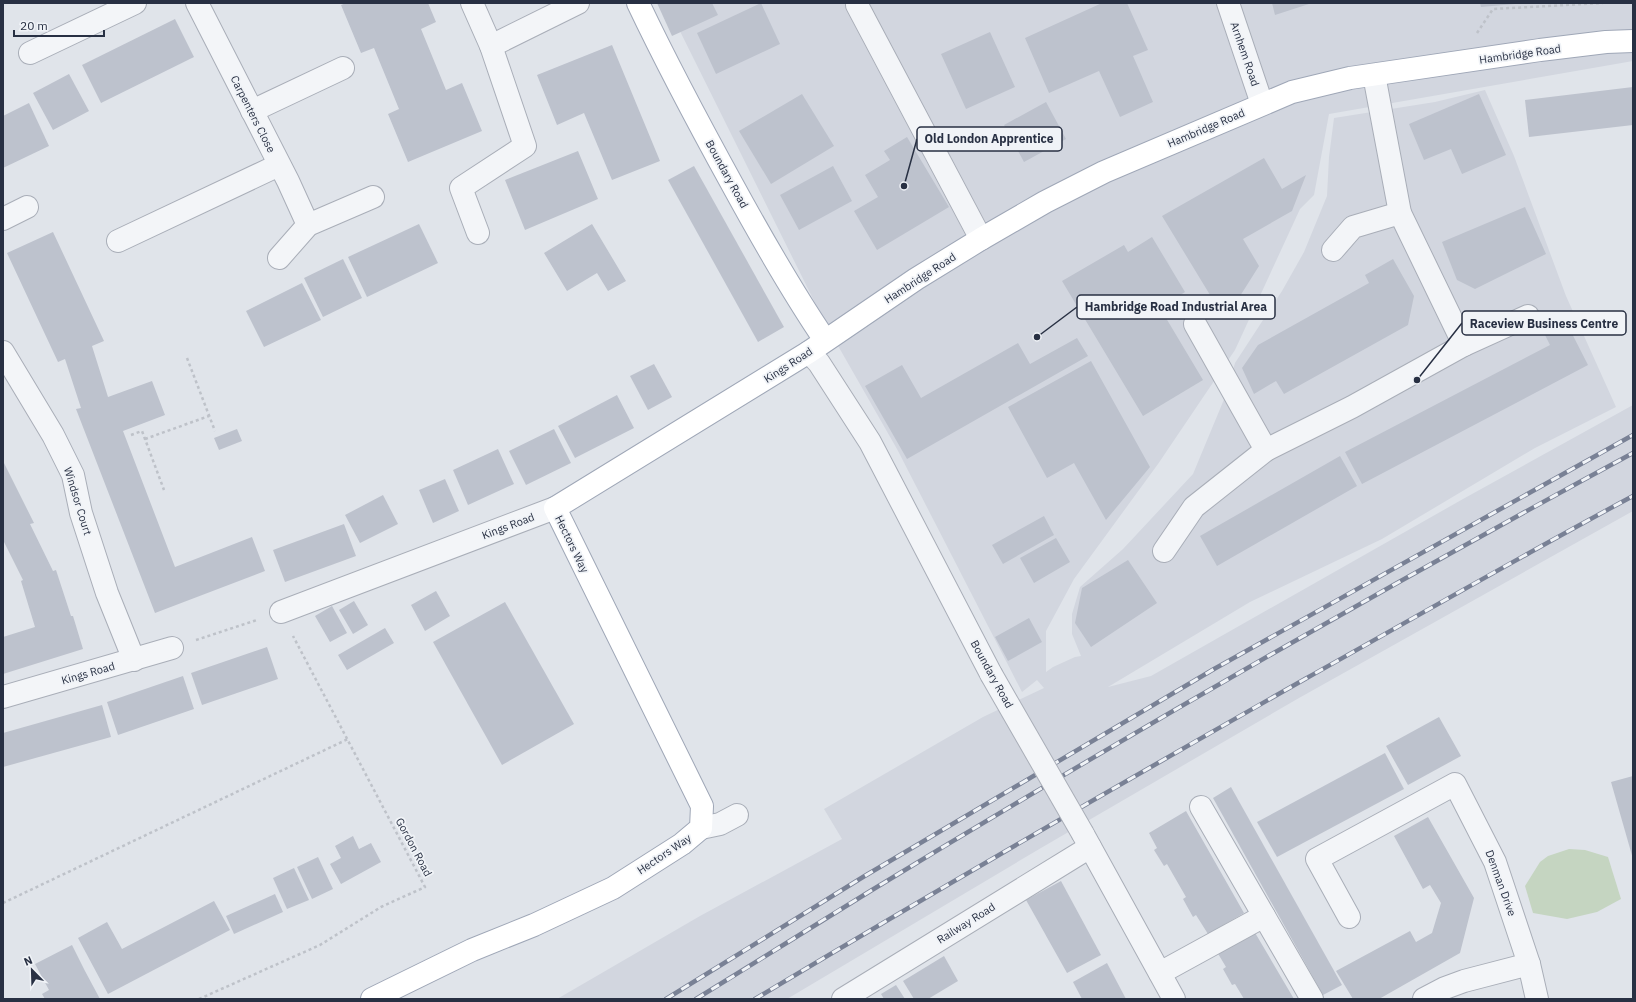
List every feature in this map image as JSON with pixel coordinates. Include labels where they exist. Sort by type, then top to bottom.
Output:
[{"type":"main road","name":"Boundary Road","points":[[638,3],[697,120],[758,231],[807,314],[817,346]]},
{"type":"main road","name":"Hambridge Road","points":[[817,346],[916,279],[1045,202],[1104,172],[1292,92],[1320,84],[1456,62],[1606,42],[1633,41]]},
{"type":"main road","name":"Kings Road","points":[[555,508],[817,346]]},
{"type":"main road","name":"Hectors Way","points":[[372,999],[472,950],[534,925],[614,888],[682,844],[701,828],[702,806],[555,508]]},
{"type":"street","points":[[30,53],[135,3]]},
{"type":"street","name":"Carpenters Close","points":[[197,3],[280,165],[308,225]]},
{"type":"street","points":[[472,3],[491,46],[525,146],[461,188],[478,233]]},
{"type":"street","points":[[491,46],[578,3]]},
{"type":"street","name":"Arnhem Road","points":[[1228,3],[1262,104]]},
{"type":"street","points":[[857,4],[981,239]]},
{"type":"street","points":[[252,111],[343,68]]},
{"type":"street","points":[[1374,75],[1400,213],[1464,345]]},
{"type":"street","points":[[118,241],[280,165]]},
{"type":"street","points":[[279,258],[308,225],[373,197]]},
{"type":"street","points":[[3,219],[27,207]]},
{"type":"street","points":[[1333,250],[1352,227],[1400,213]]},
{"type":"street","points":[[1164,550],[1194,507],[1266,450],[1352,407],[1464,345],[1528,316]]},
{"type":"street","points":[[1195,324],[1266,450]]},
{"type":"street","name":"Boundary Road","points":[[817,346],[819,363],[870,442],[991,674],[1086,840],[1174,999]]},
{"type":"street","name":"Windsor Court","points":[[3,352],[53,435],[73,475],[81,513],[88,536],[107,593],[134,660]]},
{"type":"street","name":"Kings Road","points":[[281,612],[555,508]]},
{"type":"street","name":"Kings Road","points":[[3,697],[172,648]]},
{"type":"street","name":"Denman Drive","points":[[1349,917],[1317,859],[1455,784],[1495,862],[1529,964],[1537,999]]},
{"type":"street","points":[[1201,807],[1312,999]]},
{"type":"street","points":[[701,828],[720,824],[737,815]]},
{"type":"street","name":"Railway Road","points":[[843,999],[1086,840]]},
{"type":"street","points":[[1160,973],[1264,916]]},
{"type":"street","points":[[1424,999],[1445,988],[1464,981],[1529,964]]},
{"type":"path","points":[[1456,62],[1493,9],[1603,3]]},
{"type":"path","points":[[188,358],[215,431]]},
{"type":"path","points":[[145,439],[209,416]]},
{"type":"path","points":[[131,435],[142,431],[164,490]]},
{"type":"path","points":[[207,636],[281,612]]},
{"type":"path","name":"Gordon Road","points":[[199,999],[320,945],[381,907],[425,887],[281,612]]},
{"type":"path","points":[[3,903],[348,739]]},
{"type":"shaded area","points":[[666,3],[1633,3],[1633,61],[1329,114],[1314,195],[1300,209],[1235,350],[1158,464],[1074,579],[1046,631],[1046,672],[1053,667],[1075,657],[1081,656],[1072,634],[1072,614],[1080,587],[1123,549],[1193,474],[1225,397],[1235,363],[1282,291],[1304,252],[1327,196],[1329,157],[1334,118],[1435,102],[1485,90],[1514,156],[1566,296],[1616,407],[1535,448],[1382,539],[1250,602],[1108,687],[1151,676],[1463,499],[1633,405],[1633,511],[1299,698],[1041,848],[787,999],[557,999],[700,916],[842,839],[824,809],[983,717],[1044,688],[1037,680],[1022,692],[897,449],[825,323]]},
{"type":"green space","points":[[1569,849],[1585,850],[1608,857],[1621,899],[1597,912],[1567,919],[1533,913],[1525,886],[1540,862],[1548,856]]},
{"type":"building","points":[[346,3],[428,3],[436,22],[421,29],[446,90],[462,83],[482,131],[408,162],[388,114],[399,109],[374,48],[361,53],[341,5]]},
{"type":"building","points":[[657,3],[712,3],[718,15],[672,36]]},
{"type":"building","points":[[761,3],[780,44],[716,74],[697,33]]},
{"type":"building","points":[[1102,3],[1127,3],[1148,50],[1133,56],[1153,102],[1120,117],[1099,71],[1049,93],[1025,38]]},
{"type":"building","points":[[1272,3],[1312,3],[1275,15]]},
{"type":"building","points":[[1480,3],[1515,3],[1515,4],[1481,7]]},
{"type":"building","points":[[175,19],[194,57],[101,103],[82,65]]},
{"type":"building","points":[[990,32],[1015,87],[966,109],[941,54]]},
{"type":"building","points":[[612,45],[660,161],[612,180],[584,113],[557,125],[537,75]]},
{"type":"building","points":[[69,74],[89,111],[53,130],[33,93]]},
{"type":"building","points":[[1633,87],[1633,125],[1529,137],[1525,100]]},
{"type":"building","points":[[802,94],[834,146],[771,184],[739,131]]},
{"type":"building","points":[[1479,94],[1506,155],[1462,174],[1451,149],[1424,160],[1409,124]]},
{"type":"building","points":[[1046,102],[1066,139],[1024,162],[1004,125]]},
{"type":"building","points":[[29,103],[49,146],[3,168],[3,116]]},
{"type":"building","points":[[907,137],[949,207],[877,250],[854,211],[878,197],[865,175],[890,160],[884,151]]},
{"type":"building","points":[[578,151],[598,199],[525,230],[505,180]]},
{"type":"building","points":[[1264,158],[1282,189],[1306,175],[1292,211],[1243,239],[1259,266],[1235,304],[1221,313],[1162,216]]},
{"type":"building","points":[[694,166],[784,327],[758,342],[668,180]]},
{"type":"building","points":[[833,166],[852,201],[799,230],[780,195]]},
{"type":"building","points":[[1525,207],[1546,254],[1475,289],[1457,280],[1442,242]]},
{"type":"building","points":[[419,224],[438,263],[367,297],[348,257]]},
{"type":"building","points":[[592,224],[626,281],[608,291],[597,273],[567,291],[544,253]]},
{"type":"building","points":[[53,232],[104,341],[92,346],[108,397],[152,381],[165,415],[123,431],[175,567],[252,537],[265,571],[155,613],[76,409],[81,408],[65,359],[58,362],[7,253]]},
{"type":"building","points":[[1152,237],[1185,292],[1160,308],[1203,380],[1143,416],[1062,281],[1124,245],[1128,252]]},
{"type":"building","points":[[343,259],[362,298],[323,317],[304,278]]},
{"type":"building","points":[[1393,259],[1414,296],[1408,325],[1284,394],[1276,381],[1254,394],[1242,368],[1258,345],[1369,283],[1365,275]]},
{"type":"building","points":[[302,283],[321,320],[264,347],[246,311]]},
{"type":"building","points":[[1562,314],[1588,365],[1362,484],[1345,452],[1550,345],[1540,325]]},
{"type":"building","points":[[1077,338],[1088,356],[907,459],[865,386],[902,365],[921,398],[1018,343],[1030,364]]},
{"type":"building","points":[[1091,361],[1150,467],[1106,520],[1074,463],[1047,478],[1008,407]]},
{"type":"building","points":[[654,364],[672,397],[648,410],[630,376]]},
{"type":"building","points":[[617,395],[634,428],[575,458],[558,426]]},
{"type":"building","points":[[237,429],[242,441],[219,450],[214,438]]},
{"type":"building","points":[[554,429],[571,463],[526,485],[509,451]]},
{"type":"building","points":[[498,449],[514,484],[468,505],[453,470]]},
{"type":"building","points":[[1340,456],[1357,486],[1217,566],[1200,536]]},
{"type":"building","points":[[3,461],[34,523],[30,524],[53,571],[56,570],[71,616],[73,616],[83,649],[3,674],[3,637],[35,627],[21,581],[23,580],[3,540]]},
{"type":"building","points":[[445,479],[459,511],[433,523],[419,490]]},
{"type":"building","points":[[383,495],[398,524],[360,543],[345,515]]},
{"type":"building","points":[[1044,516],[1054,535],[1003,564],[992,545]]},
{"type":"building","points":[[344,524],[356,556],[285,582],[273,550]]},
{"type":"building","points":[[1056,538],[1070,562],[1034,583],[1020,558]]},
{"type":"building","points":[[1128,560],[1157,603],[1091,647],[1075,623],[1082,588]]},
{"type":"building","points":[[436,591],[450,616],[425,631],[411,605]]},
{"type":"building","points":[[354,601],[368,625],[353,634],[339,610]]},
{"type":"building","points":[[505,602],[574,724],[502,765],[433,642]]},
{"type":"building","points":[[332,606],[347,633],[330,642],[315,616]]},
{"type":"building","points":[[1029,618],[1042,642],[1008,661],[995,637]]},
{"type":"building","points":[[385,628],[394,643],[347,670],[338,655]]},
{"type":"building","points":[[267,647],[278,679],[202,705],[191,673]]},
{"type":"building","points":[[183,676],[194,709],[118,735],[107,702]]},
{"type":"building","points":[[102,705],[111,737],[3,767],[3,733]]},
{"type":"building","points":[[1439,717],[1461,756],[1408,785],[1386,746]]},
{"type":"building","points":[[1385,753],[1404,789],[1277,857],[1257,822]]},
{"type":"building","points":[[1633,776],[1633,859],[1611,782]]},
{"type":"building","points":[[1231,787],[1342,985],[1323,995],[1213,798]]},
{"type":"building","points":[[1186,811],[1244,913],[1208,934],[1196,915],[1193,917],[1183,899],[1186,897],[1167,864],[1164,866],[1154,850],[1157,848],[1149,833]]},
{"type":"building","points":[[1428,817],[1474,898],[1460,953],[1379,999],[1353,999],[1336,971],[1410,931],[1416,942],[1432,933],[1441,903],[1430,885],[1423,889],[1394,836]]},
{"type":"building","points":[[353,836],[359,849],[371,843],[381,862],[341,884],[330,864],[341,858],[335,846]]},
{"type":"building","points":[[318,857],[333,889],[312,899],[297,867]]},
{"type":"building","points":[[294,868],[309,900],[287,909],[273,878]]},
{"type":"building","points":[[1061,881],[1101,955],[1067,973],[1026,900]]},
{"type":"building","points":[[275,894],[283,912],[234,934],[226,916]]},
{"type":"building","points":[[214,901],[230,930],[108,994],[78,938],[107,922],[122,949]]},
{"type":"building","points":[[1254,931],[1294,999],[1244,999],[1235,984],[1232,985],[1223,969],[1226,967],[1217,952]]},
{"type":"building","points":[[72,945],[100,999],[45,999],[42,994],[49,990],[35,964]]},
{"type":"building","points":[[944,956],[958,981],[928,999],[914,999],[903,981]]},
{"type":"building","points":[[1107,963],[1126,999],[1082,999],[1073,982]]},
{"type":"building","points":[[896,985],[905,999],[884,999],[881,994]]},
{"type":"railway","points":[[666,999],[863,877],[1214,669],[1633,435]]},
{"type":"railway","points":[[696,999],[872,890],[1060,777],[1345,612],[1633,453]]},
{"type":"railway","points":[[755,999],[1167,758],[1305,679],[1633,496]]},
{"type":"place","name":"Old London Apprentice","points":[[904,186]]},
{"type":"place","name":"Hambridge Road Industrial Area","points":[[1037,337]]},
{"type":"place","name":"Raceview Business Centre","points":[[1417,380]]}]
